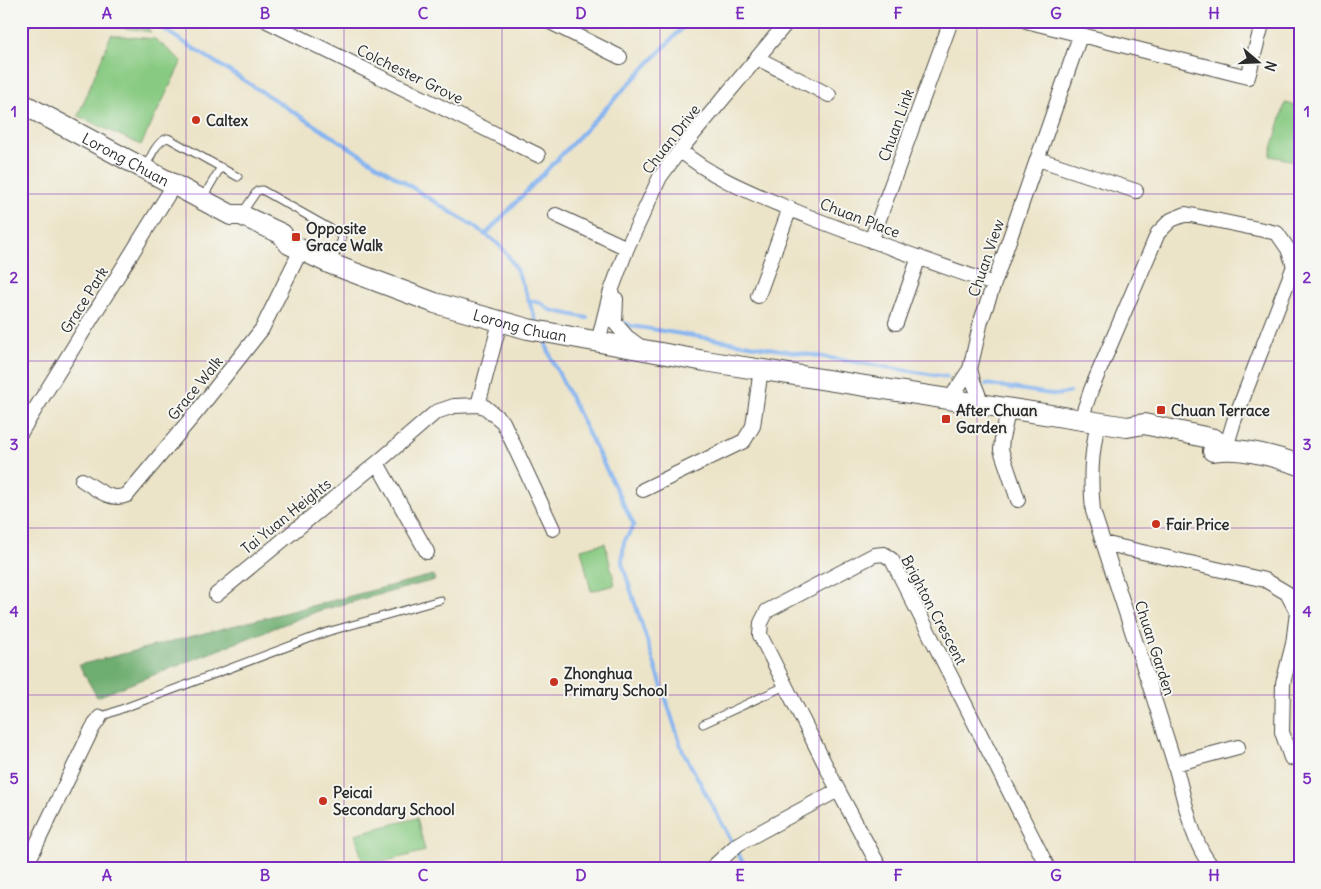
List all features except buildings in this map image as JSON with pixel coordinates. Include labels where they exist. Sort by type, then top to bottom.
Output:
[{"type":"street","points":[[548,21],[620,57]]},
{"type":"street","name":"Chuan Drive","points":[[598,342],[610,294],[627,248],[660,177],[680,150],[788,21]]},
{"type":"street","name":"Chuan Link","points":[[871,241],[951,21]]},
{"type":"street","points":[[1026,21],[1248,77],[1263,21]]},
{"type":"street","name":"Colchester Grove","points":[[270,22],[538,155]]},
{"type":"street","name":"Chuan View","points":[[950,399],[970,369],[981,321],[1080,36]]},
{"type":"street","points":[[757,58],[829,96]]},
{"type":"street","name":"Lorong Chuan","points":[[21,103],[236,218],[275,246],[295,247],[331,264],[435,303],[500,322],[549,334],[646,351],[1127,427],[1144,424],[1214,439],[1226,448],[1280,458],[1300,464]]},
{"type":"street","name":"Chuan Place","points":[[680,150],[708,170],[751,193],[871,241],[994,284]]},
{"type":"street","points":[[1038,159],[1136,191]]},
{"type":"street","name":"Grace Park","points":[[21,432],[174,185]]},
{"type":"street","points":[[758,296],[790,208]]},
{"type":"street","points":[[1089,420],[1091,390],[1158,233],[1171,220],[1186,214],[1276,233],[1288,249],[1294,266],[1234,421],[1226,448]]},
{"type":"street","points":[[556,215],[627,248]]},
{"type":"street","name":"Grace Walk","points":[[82,480],[110,496],[119,498],[127,495],[199,409],[262,329],[295,247]]},
{"type":"street","points":[[896,324],[919,257]]},
{"type":"street","points":[[617,276],[615,323],[627,337],[646,351]]},
{"type":"street","points":[[500,322],[478,405],[491,411],[503,422],[553,529]]},
{"type":"street","points":[[643,490],[744,441],[753,426],[762,369]]},
{"type":"street","points":[[970,369],[982,404]]},
{"type":"street","name":"Tai Yuan Heights","points":[[216,594],[377,463],[436,412],[454,406],[478,405]]},
{"type":"street","points":[[1009,408],[1002,438],[1002,450],[1018,500]]},
{"type":"street","name":"Chuan Garden","points":[[1089,420],[1090,482],[1093,511],[1175,764],[1194,833],[1207,862],[1214,868]]},
{"type":"street","points":[[377,463],[427,552]]},
{"type":"street","points":[[1103,543],[1265,580],[1287,593],[1297,612],[1293,644],[1283,684],[1282,732],[1291,758]]},
{"type":"street","name":"Brighton Crescent","points":[[880,868],[838,790],[760,635],[761,623],[767,611],[874,556],[884,554],[892,560],[1048,868]]},
{"type":"street","points":[[24,868],[92,729],[100,717]]},
{"type":"street","points":[[1175,764],[1238,747]]},
{"type":"street","points":[[712,868],[729,851],[746,840],[838,790]]},
{"type":"lane","points":[[144,170],[156,148],[164,139],[168,138],[238,177]]},
{"type":"lane","points":[[202,200],[221,167]]},
{"type":"lane","points":[[236,218],[257,191],[262,190],[340,234],[342,240],[331,264]]},
{"type":"lane","points":[[100,717],[327,632],[440,600]]},
{"type":"lane","points":[[703,724],[786,686]]},
{"type":"green space","points":[[77,21],[142,21],[151,32]]},
{"type":"green space","points":[[111,35],[155,39],[182,61],[141,145],[78,116]]},
{"type":"green space","points":[[1285,103],[1300,106],[1300,162],[1270,156]]},
{"type":"green space","points":[[605,543],[615,585],[591,591],[581,549]]},
{"type":"green space","points":[[433,575],[435,580],[318,611],[97,697],[79,665]]},
{"type":"green space","points":[[417,818],[425,851],[364,867],[355,834]]},
{"type":"waterway","points":[[155,21],[160,27],[492,239],[512,261],[537,323]]},
{"type":"waterway","points":[[485,235],[689,21]]},
{"type":"waterway","points":[[528,300],[541,303],[550,310],[587,318]]},
{"type":"waterway","points":[[623,322],[632,326],[947,377]]},
{"type":"waterway","points":[[544,339],[552,360],[634,525],[624,542],[622,563],[682,749],[733,844]]},
{"type":"waterway","points":[[986,384],[1057,395],[1070,392]]},
{"type":"waterway","points":[[736,850],[746,868]]},
{"type":"place","name":"Caltex","points":[[196,120]]},
{"type":"place","name":"Opposite Grace Walk","points":[[296,237]]},
{"type":"place","name":"Chuan Terrace","points":[[1161,410]]},
{"type":"place","name":"After Chuan Garden","points":[[946,419]]},
{"type":"place","name":"Fair Price","points":[[1156,524]]},
{"type":"place","name":"Zhonghua Primary School","points":[[554,682]]},
{"type":"place","name":"Peicai Secondary School","points":[[323,801]]}]
